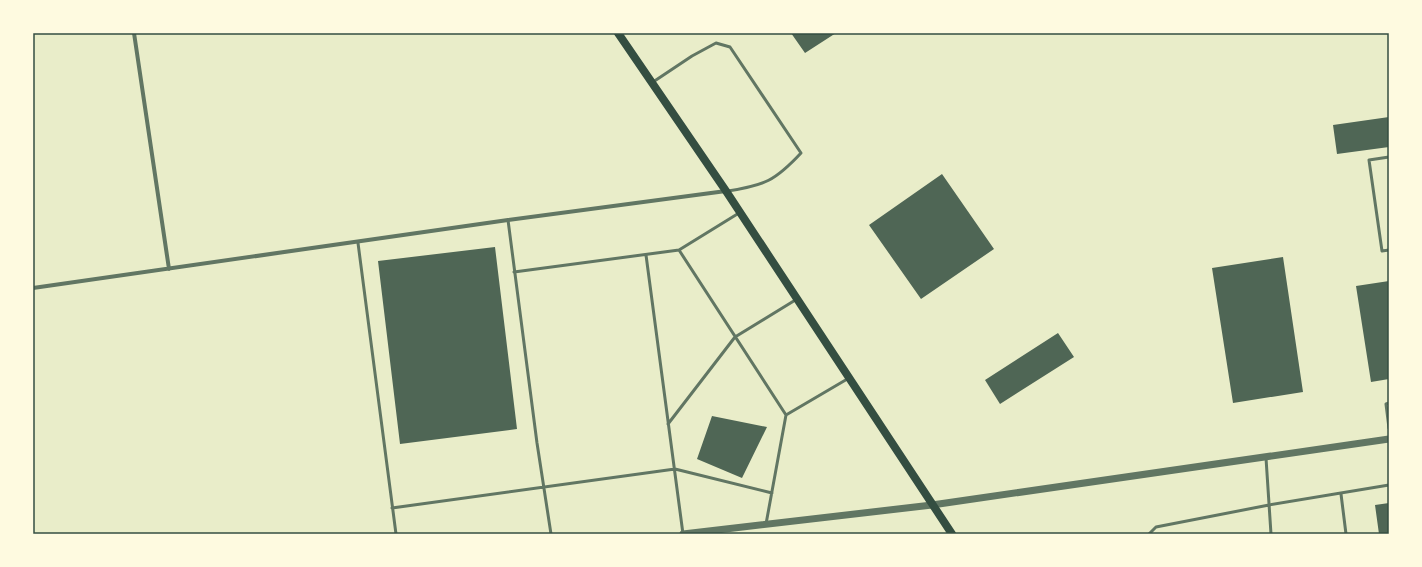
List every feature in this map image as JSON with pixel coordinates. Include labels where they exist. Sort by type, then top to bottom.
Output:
[{"type":"main road","points":[[618,33],[726,192],[952,534]]},
{"type":"street","points":[[134,33],[169,269]]},
{"type":"street","points":[[33,288],[358,243],[508,220],[726,192]]},
{"type":"street","points":[[683,534],[932,505],[1389,439]]},
{"type":"lane","points":[[652,83],[692,56],[716,44],[730,47],[801,153],[782,173],[756,186],[726,192]]},
{"type":"lane","points":[[1389,157],[1369,160],[1382,251],[1389,250]]},
{"type":"lane","points":[[514,272],[679,250],[740,213]]},
{"type":"lane","points":[[508,220],[551,534]]},
{"type":"lane","points":[[358,243],[396,534]]},
{"type":"lane","points":[[679,250],[786,415],[766,524]]},
{"type":"lane","points":[[646,254],[683,534]]},
{"type":"lane","points":[[668,424],[735,337],[796,299]]},
{"type":"lane","points":[[786,415],[849,378]]},
{"type":"lane","points":[[1389,403],[1386,404],[1389,428]]},
{"type":"lane","points":[[1266,457],[1271,534]]},
{"type":"lane","points":[[392,508],[675,468],[772,493]]},
{"type":"lane","points":[[1149,534],[1156,527],[1269,505],[1389,486]]},
{"type":"lane","points":[[1341,494],[1346,534]]},
{"type":"building","points":[[791,33],[836,33],[805,53]]},
{"type":"building","points":[[1389,117],[1389,147],[1337,154],[1333,125]]},
{"type":"building","points":[[942,174],[994,249],[921,299],[869,225]]},
{"type":"building","points":[[495,247],[517,429],[400,444],[378,261]]},
{"type":"building","points":[[1283,257],[1303,392],[1233,403],[1212,268]]},
{"type":"building","points":[[1389,281],[1389,379],[1371,382],[1356,286]]},
{"type":"building","points":[[1058,333],[1074,357],[1000,404],[985,380]]},
{"type":"building","points":[[712,416],[767,427],[742,478],[697,459]]},
{"type":"building","points":[[1389,503],[1389,534],[1379,534],[1375,505]]}]
